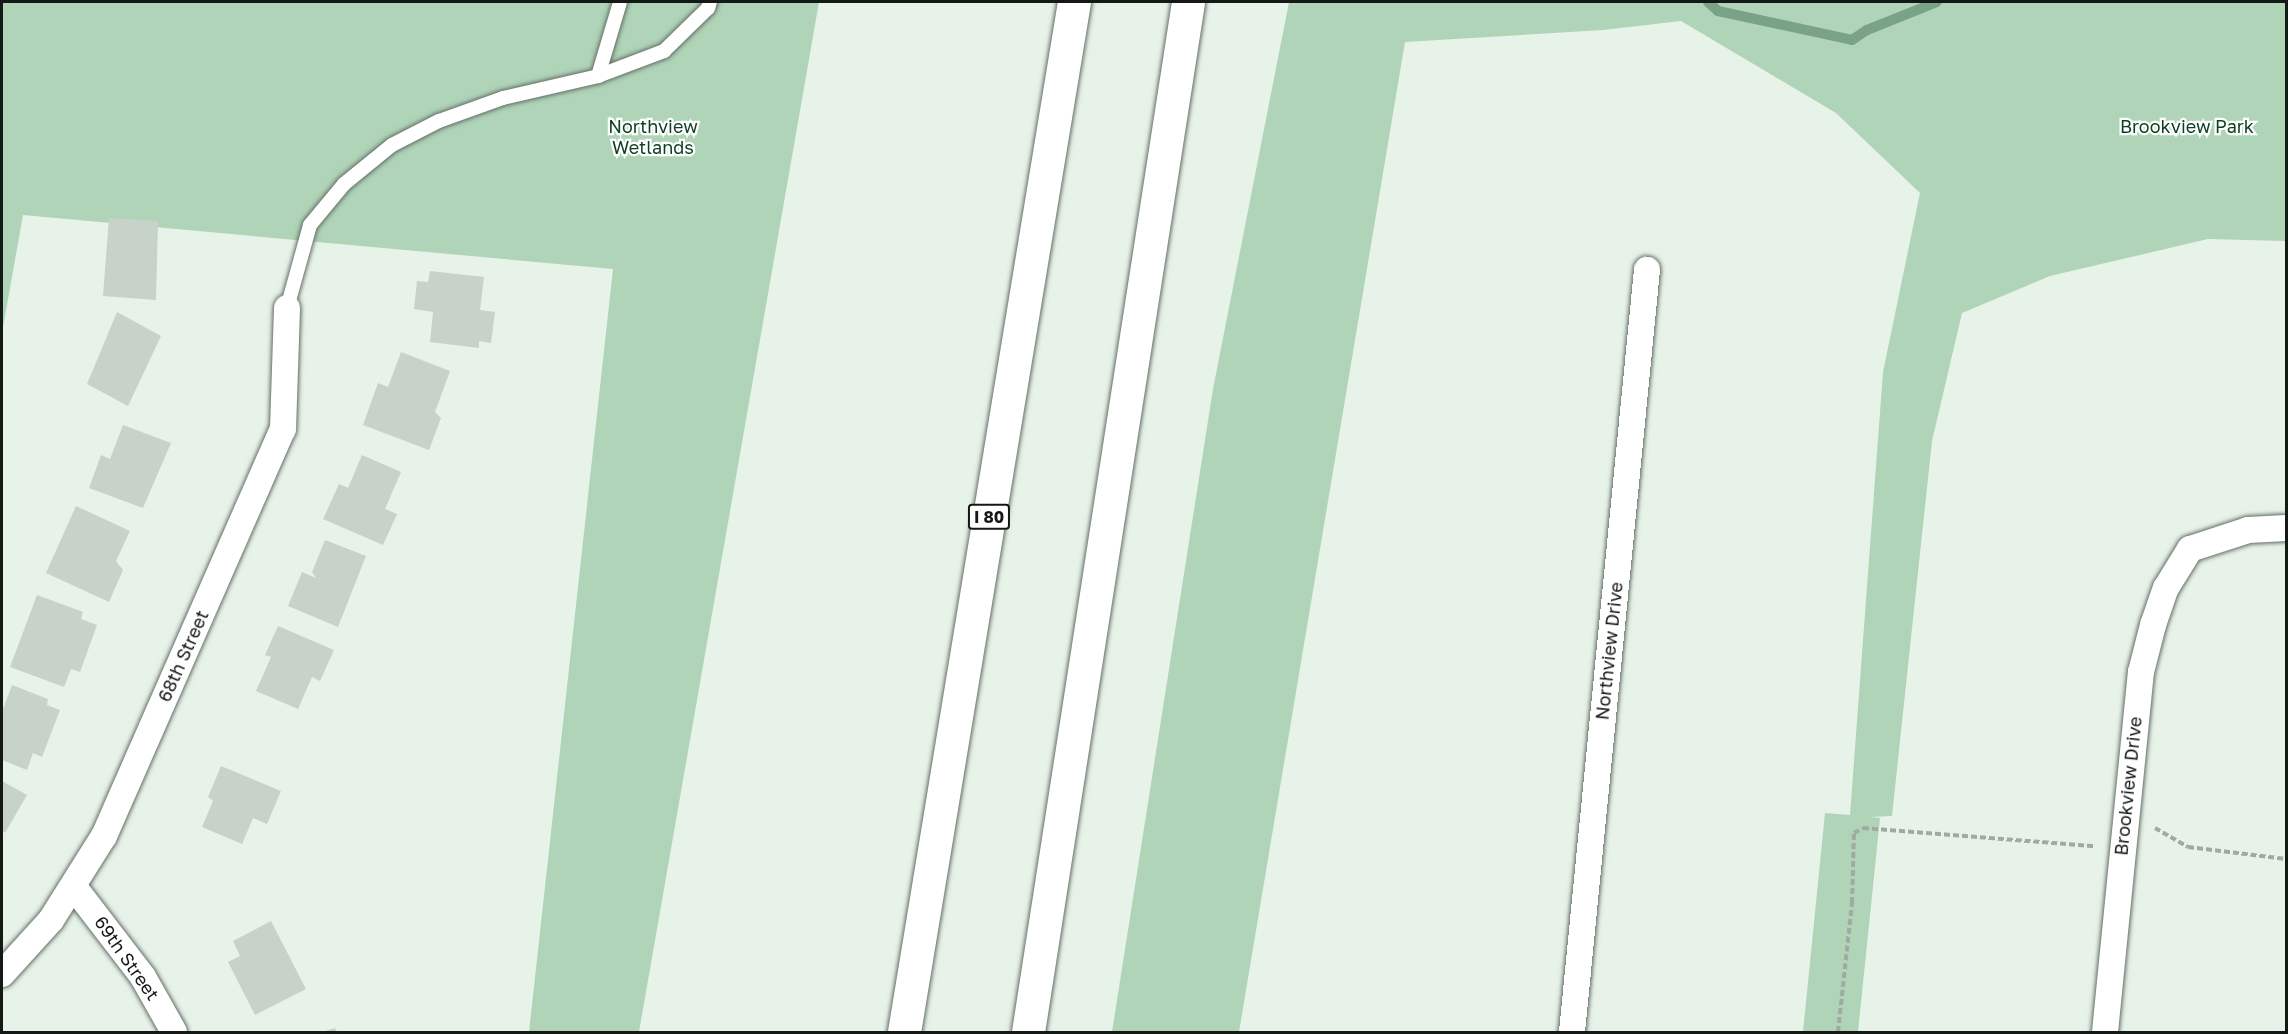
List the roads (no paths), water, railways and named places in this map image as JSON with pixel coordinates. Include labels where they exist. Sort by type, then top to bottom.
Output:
[{"type":"highway","name":"I 80","points":[[904,1032],[1074,2]]},
{"type":"highway","points":[[1028,1032],[1188,2]]},
{"type":"street","name":"Northview Drive","points":[[1572,1032],[1647,270]]},
{"type":"street","name":"68th Street","points":[[2,974],[51,920],[74,887],[104,836],[283,429],[287,308]]},
{"type":"street","name":"Brookview Drive","points":[[2105,1032],[2141,672],[2166,588],[2190,549],[2248,530],[2286,528]]},
{"type":"street","name":"69th Street","points":[[74,887],[143,977],[174,1032]]},
{"type":"lane","points":[[598,76],[620,2]]},
{"type":"lane","points":[[287,308],[310,225],[344,184],[393,145],[439,121],[503,98],[598,76],[664,51],[710,2]]},
{"type":"waterway","points":[[1708,2],[1718,11],[1852,40],[1867,30],[1937,2]]},
{"type":"park label","name":"Brookview Park","points":[[2187,126]]},
{"type":"park label","name":"Northview Wetlands","points":[[653,137]]}]
